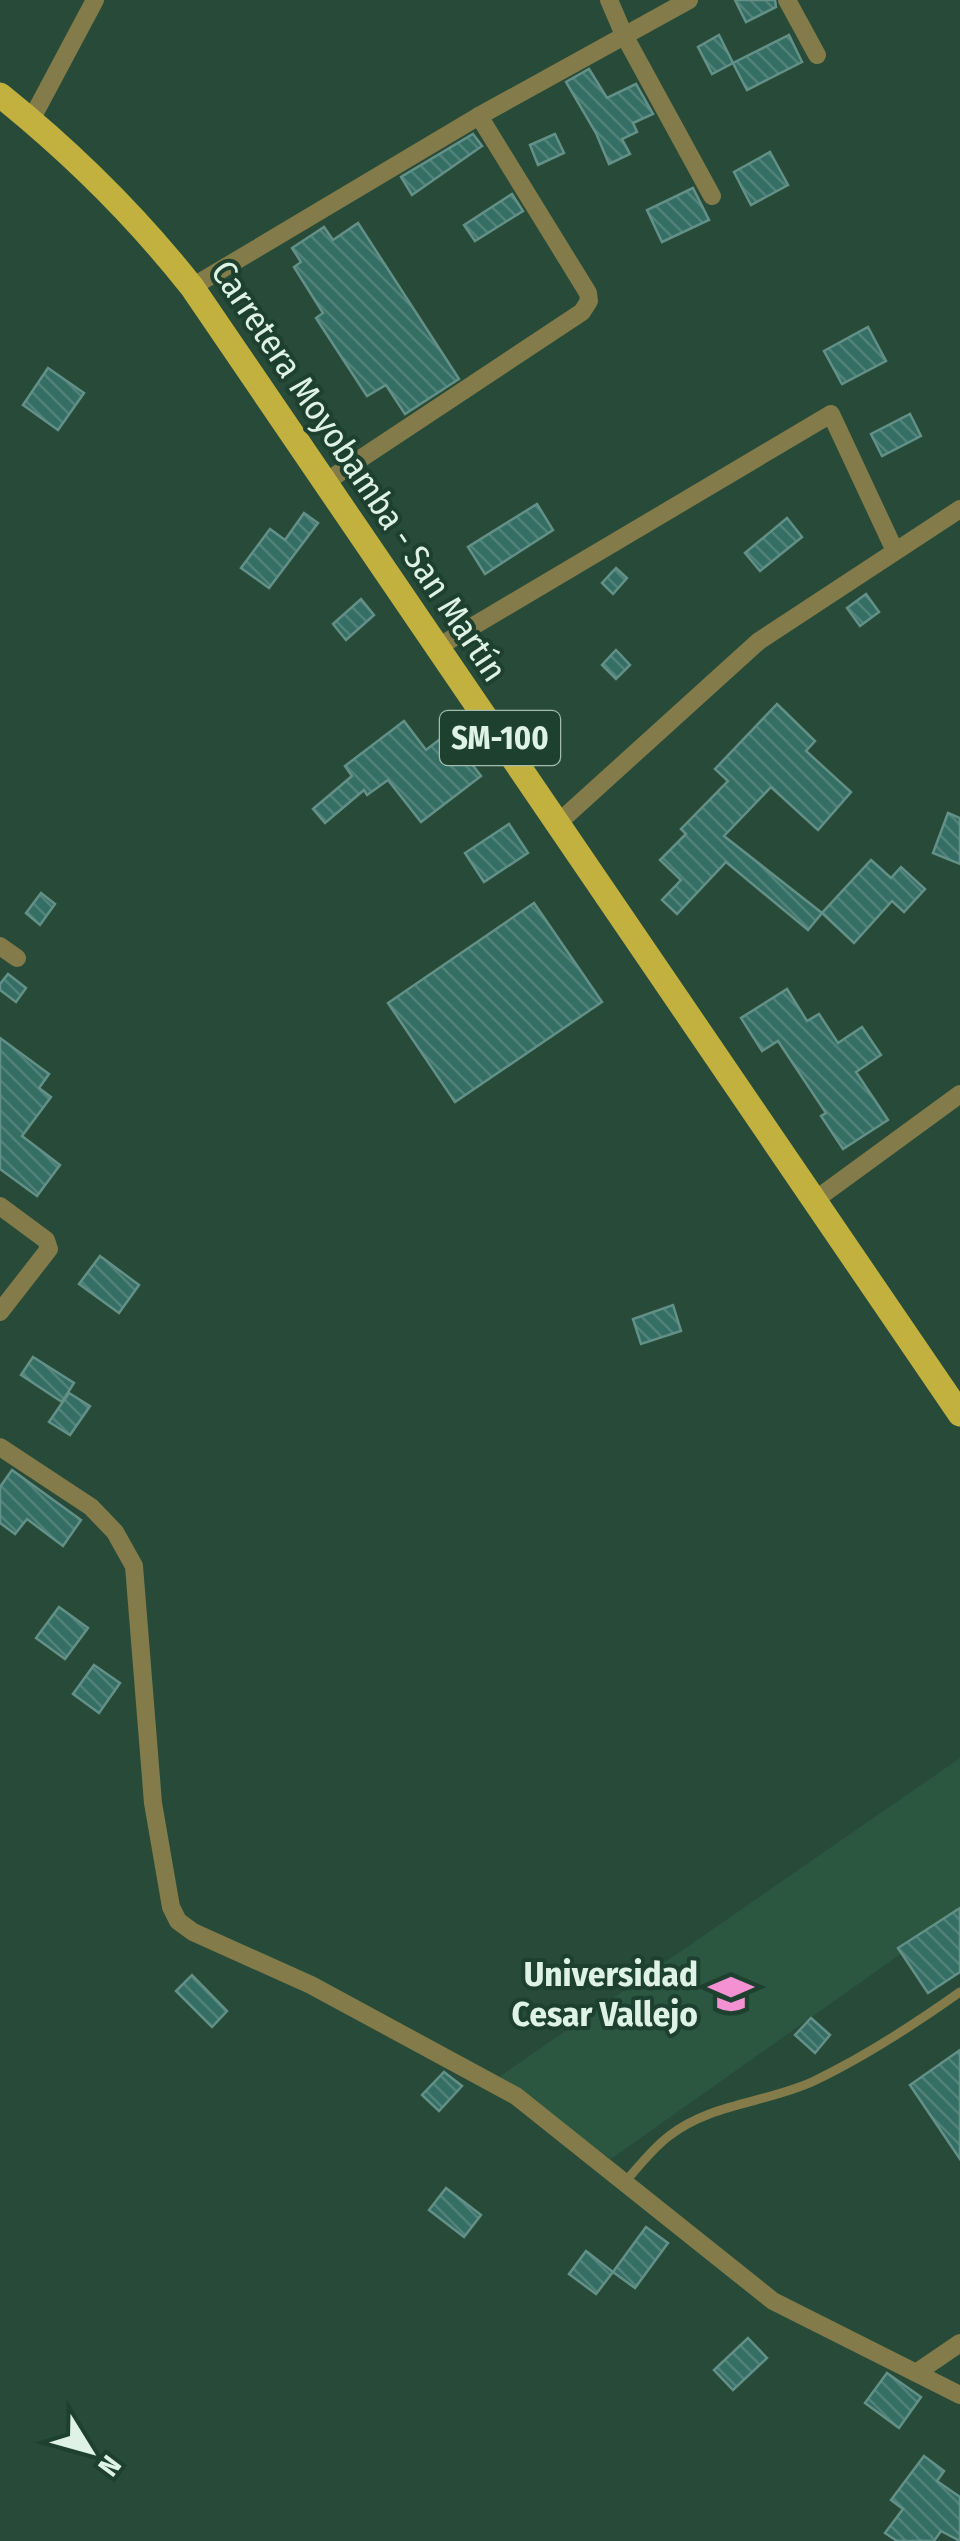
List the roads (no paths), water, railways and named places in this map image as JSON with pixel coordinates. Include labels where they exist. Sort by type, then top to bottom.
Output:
[{"type":"main road","name":"Carretera Moyobamba - San Martín","points":[[0,95],[150,234],[192,287],[960,1414]]},
{"type":"street","points":[[31,120],[96,0]]},
{"type":"street","points":[[609,0],[624,35],[712,196]]},
{"type":"street","points":[[192,287],[479,116],[689,0]]},
{"type":"street","points":[[786,0],[817,55]]},
{"type":"street","points":[[327,481],[582,312],[590,302],[479,116]]},
{"type":"street","points":[[438,647],[831,414],[895,552]]},
{"type":"street","points":[[558,823],[760,640],[960,509]]},
{"type":"street","points":[[0,946],[17,958]]},
{"type":"street","points":[[815,1200],[960,1094]]},
{"type":"street","points":[[0,1206],[46,1240],[49,1249],[0,1312]]},
{"type":"street","points":[[0,1447],[91,1507],[114,1532],[134,1566],[153,1803],[171,1907],[178,1921],[193,1932],[311,1985],[516,2096],[774,2301],[960,2395]]},
{"type":"street","points":[[916,2373],[960,2343]]},
{"type":"lane","points":[[626,2180],[669,2136],[702,2116],[780,2095],[814,2080],[960,1992]]},
{"type":"place","name":"Universidad Cesar Vallejo","points":[[731,1994]]}]
